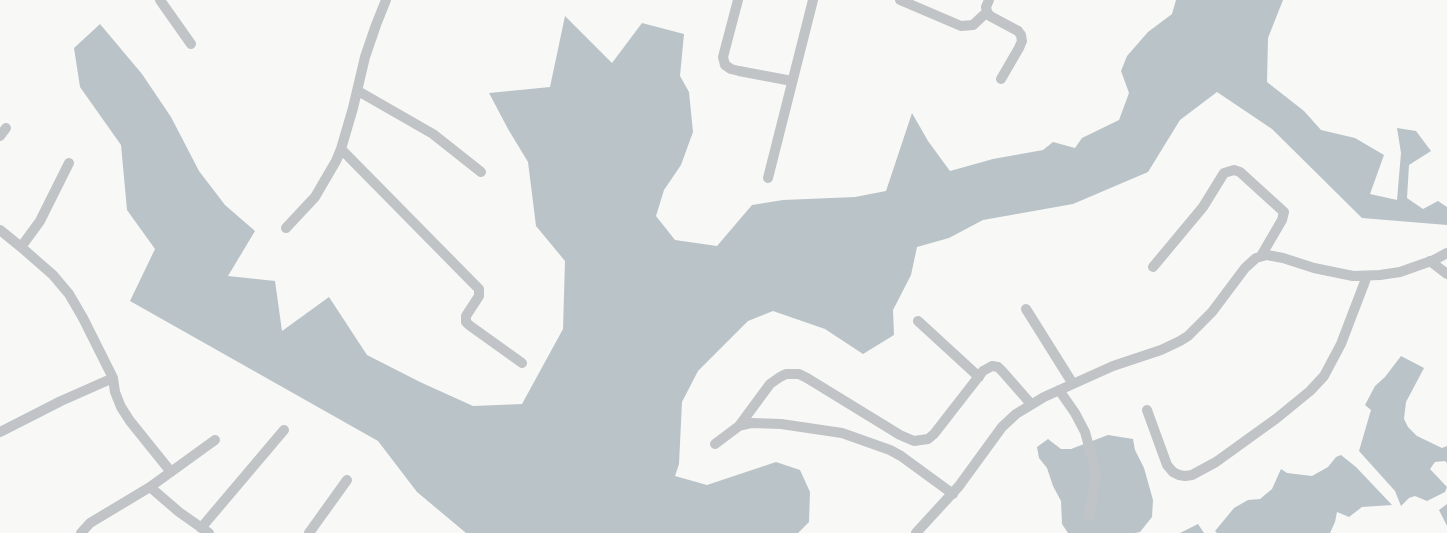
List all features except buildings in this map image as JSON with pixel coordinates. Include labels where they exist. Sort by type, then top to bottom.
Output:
[{"type":"street","points":[[160,0],[191,44]]},
{"type":"street","points":[[286,228],[315,197],[329,175],[341,149],[358,91],[367,50],[386,0]]},
{"type":"street","points":[[738,0],[722,57],[725,65],[731,69],[739,71],[792,81]]},
{"type":"street","points":[[768,178],[813,0]]},
{"type":"street","points":[[900,0],[961,26],[972,25],[986,12],[986,7],[989,0]]},
{"type":"street","points":[[986,12],[990,16],[1018,31],[1021,35],[1022,41],[1019,48],[1001,79]]},
{"type":"street","points":[[358,91],[433,134],[481,172]]},
{"type":"street","points":[[341,149],[479,289],[479,296],[466,316],[466,322],[522,363]]},
{"type":"street","points":[[21,246],[40,221],[68,163]]},
{"type":"street","points":[[1153,267],[1203,207],[1224,173],[1234,170],[1240,172],[1284,212],[1282,220],[1261,256]]},
{"type":"street","points":[[0,230],[21,246],[57,279],[69,294],[83,318],[113,378],[115,392],[121,407],[130,421],[171,472]]},
{"type":"street","points":[[916,533],[953,494],[1002,427],[1016,414],[1031,404],[1059,390],[1113,366],[1170,346],[1188,336],[1212,312],[1250,262],[1261,256],[1267,255],[1283,258],[1336,274],[1367,276],[1400,272],[1447,253]]},
{"type":"street","points":[[1430,261],[1447,274]]},
{"type":"street","points":[[1147,410],[1167,465],[1173,472],[1185,476],[1192,475],[1216,462],[1310,392],[1324,376],[1341,344],[1367,276]]},
{"type":"street","points":[[1026,309],[1073,384]]},
{"type":"street","points":[[918,321],[979,377]]},
{"type":"street","points":[[715,444],[739,426],[774,380],[786,374],[799,374],[900,436],[914,441],[928,439],[934,434],[979,377],[992,366],[998,367],[1031,404]]},
{"type":"street","points":[[0,432],[61,401],[113,378]]},
{"type":"street","points":[[1059,390],[1075,413],[1085,432],[1093,461],[1096,475],[1088,516]]},
{"type":"street","points":[[739,426],[752,423],[781,424],[842,433],[890,450],[901,456],[953,494]]},
{"type":"street","points":[[150,487],[163,499],[205,531],[284,430]]},
{"type":"street","points":[[81,533],[90,524],[104,514],[150,487],[215,440]]},
{"type":"street","points":[[309,533],[347,480]]},
{"type":"shaded area","points":[[1176,0],[1283,0],[1268,38],[1267,82],[1304,111],[1321,130],[1355,138],[1384,155],[1370,194],[1397,200],[1401,153],[1397,128],[1416,131],[1431,151],[1409,165],[1407,198],[1423,209],[1438,201],[1447,207],[1447,225],[1362,218],[1272,129],[1217,92],[1180,120],[1148,172],[1073,204],[983,220],[949,238],[917,247],[911,275],[893,310],[894,335],[863,354],[825,329],[773,311],[748,321],[698,371],[682,402],[679,464],[675,476],[707,485],[776,462],[800,470],[810,492],[809,522],[798,533],[466,533],[417,492],[378,441],[130,301],[155,249],[127,210],[121,145],[80,87],[74,48],[100,24],[142,74],[171,117],[199,171],[225,205],[255,231],[228,276],[275,281],[282,331],[329,297],[367,355],[420,382],[473,406],[522,404],[563,329],[565,261],[536,226],[528,162],[489,93],[550,87],[565,16],[612,63],[642,23],[684,34],[680,76],[689,92],[693,132],[681,165],[664,190],[656,216],[675,240],[717,246],[752,205],[783,200],[855,197],[886,191],[912,113],[928,141],[950,171],[993,159],[1043,150],[1053,142],[1075,148],[1082,138],[1119,120],[1129,93],[1121,71],[1127,56],[1148,32],[1172,14]]},
{"type":"shaded area","points":[[1401,356],[1424,368],[1406,402],[1404,419],[1408,427],[1417,436],[1442,448],[1447,446],[1447,463],[1445,461],[1435,462],[1430,469],[1447,487],[1445,492],[1427,501],[1415,496],[1409,498],[1401,506],[1395,491],[1359,451],[1371,410],[1365,405],[1375,386],[1385,377]]},
{"type":"shaded area","points":[[1108,435],[1133,439],[1135,450],[1144,468],[1153,500],[1152,517],[1140,532],[1135,533],[1068,533],[1062,524],[1061,501],[1053,486],[1047,468],[1039,458],[1037,447],[1048,439],[1061,449],[1071,449]]},
{"type":"shaded area","points":[[1341,455],[1356,467],[1392,505],[1362,507],[1349,517],[1337,512],[1335,522],[1330,533],[1217,533],[1215,531],[1234,508],[1248,500],[1260,499],[1272,489],[1281,469],[1287,473],[1312,476],[1328,467],[1336,457]]},
{"type":"shaded area","points":[[1447,504],[1447,526],[1439,510]]},
{"type":"shaded area","points":[[1198,524],[1204,533],[1180,533]]}]
